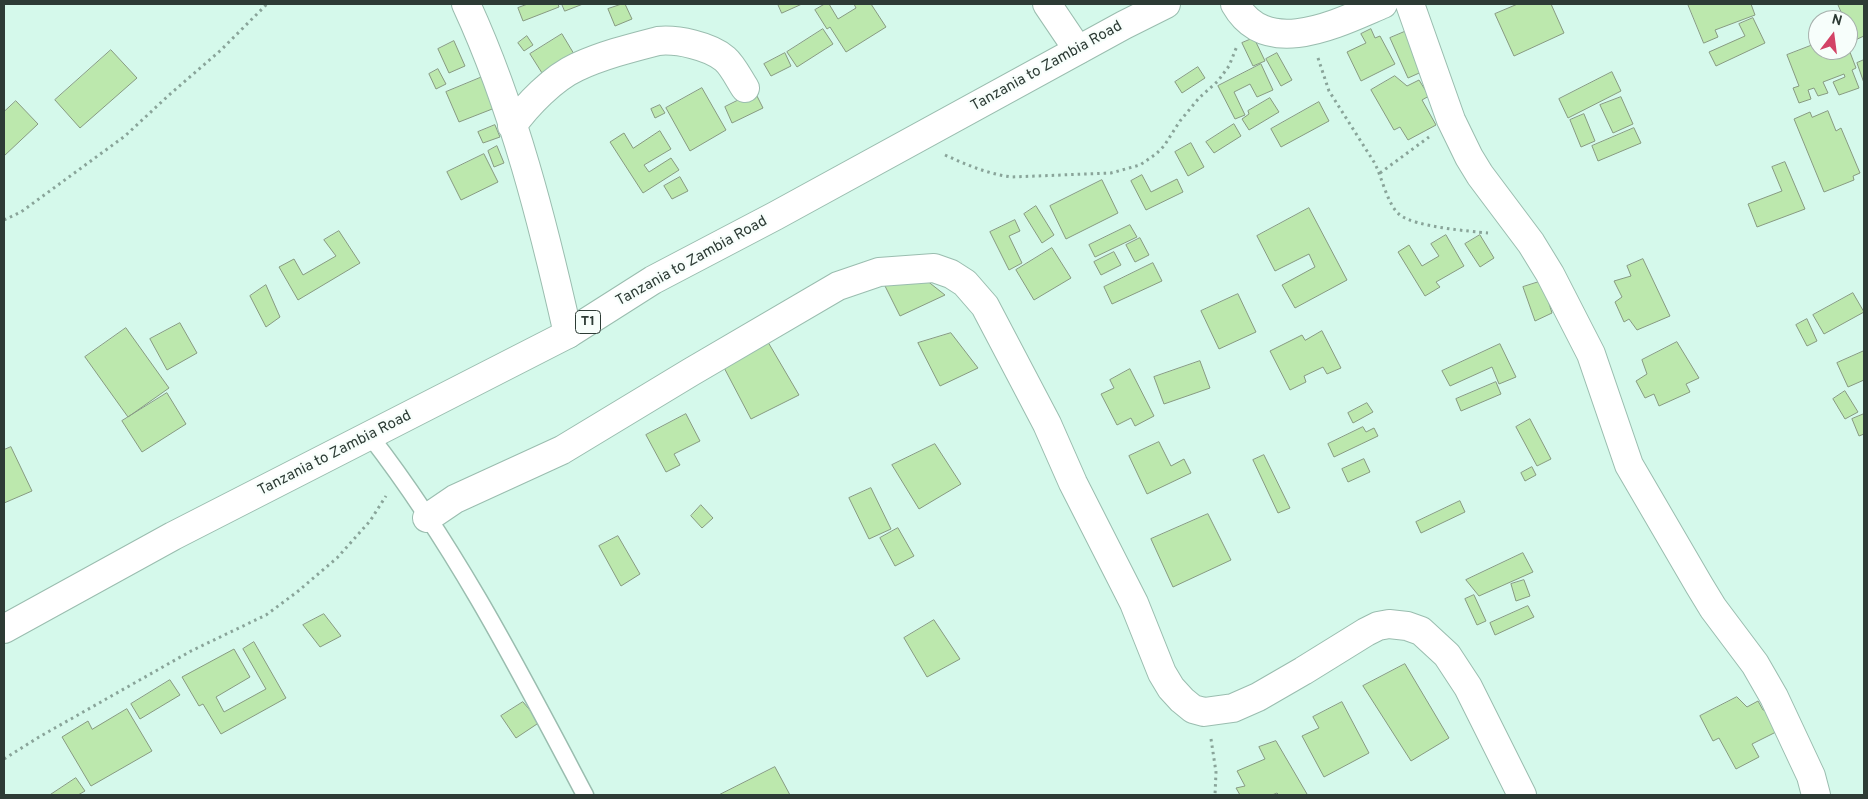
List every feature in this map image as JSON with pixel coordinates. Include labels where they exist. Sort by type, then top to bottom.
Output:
[{"type":"main road","points":[[466,4],[493,68],[543,224],[568,334]]},
{"type":"main road","points":[[1047,4],[1078,50]]},
{"type":"main road","name":"Tanzania to Zambia Road","points":[[4,629],[173,536],[568,334],[653,280],[1166,4]]},
{"type":"main road","points":[[1240,11],[1261,30],[1288,34],[1308,32],[1342,22],[1383,4]]},
{"type":"main road","points":[[1410,4],[1451,120],[1480,175],[1531,243],[1550,274],[1591,354],[1629,465],[1699,585],[1765,680],[1811,776],[1816,795]]},
{"type":"main road","points":[[512,126],[542,93],[559,78],[576,67],[658,40],[684,42],[714,52],[725,59],[745,88]]},
{"type":"main road","points":[[427,518],[455,499],[562,450],[838,286],[879,272],[934,268],[951,274],[964,283],[985,306],[1047,424],[1073,482],[1134,603],[1162,673],[1171,688],[1182,700],[1193,709],[1204,712],[1233,708],[1258,697],[1378,626],[1389,624],[1407,626],[1421,631],[1447,654],[1468,687],[1522,795]]},
{"type":"lane","points":[[370,436],[399,474],[455,562],[520,671],[585,795]]},
{"type":"path","points":[[4,220],[21,212],[125,136],[221,50],[267,4]]},
{"type":"path","points":[[912,140],[975,168],[996,175],[1012,177],[1111,173],[1140,165],[1164,146],[1180,121],[1199,98],[1218,81],[1229,66],[1238,45],[1240,11]]},
{"type":"path","points":[[1308,32],[1330,91],[1380,173],[1393,205],[1400,214],[1412,220],[1475,232],[1504,232],[1518,227]]},
{"type":"path","points":[[1380,173],[1451,120]]},
{"type":"path","points":[[4,758],[191,651],[266,615],[337,558],[370,521],[399,474]]},
{"type":"path","points":[[1204,712],[1214,755],[1214,795]]},
{"type":"building","points":[[528,4],[558,4],[559,7],[523,21],[518,8]]},
{"type":"building","points":[[562,4],[583,4],[565,11]]},
{"type":"building","points":[[625,4],[632,19],[615,26],[608,9]]},
{"type":"building","points":[[778,4],[802,4],[782,13]]},
{"type":"building","points":[[825,4],[829,4],[838,19],[856,8],[854,4],[871,4],[886,27],[846,52],[830,27],[827,29],[815,10]]},
{"type":"building","points":[[1518,4],[1551,4],[1564,33],[1514,56],[1495,14]]},
{"type":"building","points":[[1688,4],[1751,4],[1755,15],[1715,30],[1718,37],[1704,43]]},
{"type":"building","points":[[1838,4],[1864,4],[1864,36],[1858,39],[1858,10],[1841,10]]},
{"type":"building","points":[[1753,18],[1765,43],[1716,66],[1709,52],[1745,36],[1739,24]]},
{"type":"building","points":[[823,29],[833,44],[797,67],[787,52]]},
{"type":"building","points":[[1371,29],[1375,38],[1380,36],[1395,64],[1361,81],[1347,52],[1366,43],[1361,34]]},
{"type":"building","points":[[1409,30],[1426,70],[1408,78],[1390,38]]},
{"type":"building","points":[[562,34],[574,54],[542,73],[530,54]]},
{"type":"building","points":[[527,36],[533,45],[524,51],[518,43]]},
{"type":"building","points":[[1254,38],[1265,61],[1253,66],[1242,43]]},
{"type":"building","points":[[454,41],[465,66],[449,73],[438,49]]},
{"type":"building","points":[[1808,47],[1808,60],[1853,60],[1856,68],[1852,70],[1859,88],[1839,95],[1833,82],[1845,77],[1844,74],[1823,82],[1828,93],[1818,96],[1814,88],[1808,90],[1811,99],[1799,103],[1793,88],[1799,86],[1787,55]]},
{"type":"building","points":[[111,50],[137,78],[80,128],[55,100]]},
{"type":"building","points":[[785,53],[791,66],[771,76],[764,64]]},
{"type":"building","points":[[1277,53],[1292,80],[1281,86],[1266,59]]},
{"type":"building","points":[[1864,60],[1864,83],[1857,63]]},
{"type":"building","points":[[1261,64],[1273,90],[1257,97],[1250,84],[1234,92],[1245,115],[1235,119],[1218,86]]},
{"type":"building","points":[[1198,67],[1205,78],[1182,93],[1175,82]]},
{"type":"building","points":[[438,69],[446,84],[436,89],[429,74]]},
{"type":"building","points":[[1612,72],[1621,91],[1568,118],[1559,99]]},
{"type":"building","points":[[492,73],[505,104],[459,122],[446,92]]},
{"type":"building","points":[[1395,76],[1407,86],[1419,80],[1429,96],[1422,100],[1436,125],[1408,140],[1400,127],[1394,130],[1371,90]]},
{"type":"building","points":[[702,88],[726,130],[690,151],[666,108]]},
{"type":"building","points":[[755,92],[763,108],[732,123],[725,107]]},
{"type":"building","points":[[1621,97],[1633,124],[1613,133],[1600,105]]},
{"type":"building","points":[[1270,98],[1279,112],[1249,130],[1242,119],[1249,114],[1248,111]]},
{"type":"building","points":[[16,101],[38,124],[4,156],[4,112]]},
{"type":"building","points":[[1319,102],[1329,121],[1281,147],[1271,129]]},
{"type":"building","points":[[660,105],[665,113],[655,118],[651,109]]},
{"type":"building","points":[[1828,111],[1836,131],[1841,128],[1860,173],[1853,176],[1854,180],[1824,192],[1794,119],[1810,112],[1812,117]]},
{"type":"building","points":[[1584,114],[1595,141],[1581,147],[1570,120]]},
{"type":"building","points":[[1234,124],[1241,136],[1214,153],[1206,142]]},
{"type":"building","points":[[495,125],[500,137],[483,143],[478,132]]},
{"type":"building","points":[[1634,128],[1641,143],[1598,161],[1592,146]]},
{"type":"building","points":[[660,131],[671,149],[644,165],[649,172],[671,158],[679,170],[643,193],[610,142],[624,133],[633,148]]},
{"type":"building","points":[[1191,143],[1204,167],[1188,176],[1175,152]]},
{"type":"building","points":[[497,146],[504,163],[494,167],[488,151]]},
{"type":"building","points":[[484,154],[498,182],[461,200],[447,172]]},
{"type":"building","points":[[1785,162],[1805,209],[1757,227],[1748,204],[1782,191],[1772,167]]},
{"type":"building","points":[[1142,175],[1151,192],[1177,179],[1183,192],[1146,210],[1131,181]]},
{"type":"building","points":[[680,177],[688,191],[672,199],[664,186]]},
{"type":"building","points":[[1102,180],[1118,213],[1066,239],[1050,206]]},
{"type":"building","points":[[1036,206],[1054,235],[1042,243],[1024,214]]},
{"type":"building","points":[[1309,208],[1347,280],[1295,308],[1282,285],[1315,267],[1309,254],[1275,271],[1257,236]]},
{"type":"building","points":[[1015,220],[1020,231],[1009,236],[1022,263],[1009,270],[990,232]]},
{"type":"building","points":[[1130,225],[1137,237],[1095,257],[1089,245]]},
{"type":"building","points":[[339,231],[360,263],[298,300],[279,267],[294,259],[303,275],[336,256],[324,240]]},
{"type":"building","points":[[1446,235],[1464,266],[1436,282],[1440,287],[1425,296],[1398,252],[1409,245],[1422,266],[1439,256],[1431,244]]},
{"type":"building","points":[[1480,235],[1494,258],[1480,267],[1465,244]]},
{"type":"building","points":[[1140,238],[1149,255],[1135,262],[1126,245]]},
{"type":"building","points":[[1052,248],[1071,278],[1034,300],[1016,270]]},
{"type":"building","points":[[1114,252],[1121,265],[1101,275],[1094,262]]},
{"type":"building","points":[[1643,259],[1670,316],[1637,330],[1629,319],[1624,322],[1615,302],[1622,297],[1614,281],[1631,276],[1627,266]]},
{"type":"building","points":[[1153,263],[1162,281],[1112,304],[1104,287]]},
{"type":"building","points":[[921,276],[945,295],[900,316],[884,284]]},
{"type":"building","points":[[1542,281],[1552,313],[1535,321],[1523,287]]},
{"type":"building","points":[[266,285],[280,317],[266,327],[250,296]]},
{"type":"building","points":[[1853,293],[1864,312],[1824,334],[1813,315]]},
{"type":"building","points":[[1238,294],[1256,332],[1219,349],[1201,311]]},
{"type":"building","points":[[1807,319],[1817,341],[1807,346],[1796,325]]},
{"type":"building","points":[[180,323],[197,353],[167,370],[150,339]]},
{"type":"building","points":[[126,328],[169,388],[128,417],[85,357]]},
{"type":"building","points":[[1322,331],[1341,368],[1327,374],[1323,367],[1304,376],[1306,382],[1290,390],[1270,351],[1302,335],[1305,340]]},
{"type":"building","points":[[951,333],[978,368],[940,386],[918,343]]},
{"type":"building","points":[[765,337],[799,395],[751,419],[720,360]]},
{"type":"building","points":[[1677,342],[1699,378],[1686,384],[1690,392],[1659,406],[1654,394],[1645,398],[1636,381],[1647,374],[1642,360]]},
{"type":"building","points":[[1500,344],[1516,377],[1499,384],[1492,367],[1450,386],[1442,371]]},
{"type":"building","points":[[1864,351],[1864,380],[1848,387],[1837,363]]},
{"type":"building","points":[[1200,361],[1210,388],[1164,404],[1154,377]]},
{"type":"building","points":[[1130,369],[1154,416],[1135,426],[1131,418],[1117,425],[1101,394],[1114,388],[1110,380]]},
{"type":"building","points":[[1496,382],[1501,394],[1461,411],[1456,399]]},
{"type":"building","points":[[1845,391],[1858,412],[1845,419],[1833,399]]},
{"type":"building","points":[[167,393],[186,424],[142,452],[122,421]]},
{"type":"building","points":[[1367,403],[1373,412],[1353,423],[1348,413]]},
{"type":"building","points":[[686,414],[700,441],[674,454],[680,465],[666,472],[646,435]]},
{"type":"building","points":[[1864,414],[1864,434],[1859,436],[1852,419]]},
{"type":"building","points":[[1530,419],[1551,459],[1537,466],[1516,427]]},
{"type":"building","points":[[1363,427],[1366,432],[1374,428],[1378,436],[1334,457],[1328,444]]},
{"type":"building","points":[[1159,442],[1171,466],[1184,459],[1191,473],[1147,494],[1129,456]]},
{"type":"building","points":[[935,444],[961,484],[919,509],[892,465]]},
{"type":"building","points":[[11,447],[32,491],[4,503],[4,450]]},
{"type":"building","points":[[1264,455],[1290,508],[1278,513],[1253,460]]},
{"type":"building","points":[[1364,459],[1370,472],[1348,482],[1342,469]]},
{"type":"building","points":[[1532,467],[1536,475],[1525,481],[1521,473]]},
{"type":"building","points":[[871,488],[891,529],[869,539],[849,498]]},
{"type":"building","points":[[1460,501],[1465,512],[1421,533],[1416,522]]},
{"type":"building","points":[[701,505],[713,518],[702,528],[691,516]]},
{"type":"building","points":[[1208,514],[1231,560],[1173,587],[1151,539]]},
{"type":"building","points":[[898,528],[914,556],[895,566],[880,538]]},
{"type":"building","points":[[618,536],[640,574],[621,586],[599,546]]},
{"type":"building","points":[[1523,553],[1533,572],[1479,596],[1466,580]]},
{"type":"building","points":[[1524,580],[1530,596],[1516,601],[1511,584]]},
{"type":"building","points":[[1474,595],[1486,621],[1477,625],[1465,599]]},
{"type":"building","points":[[1528,606],[1534,617],[1495,635],[1490,623]]},
{"type":"building","points":[[324,614],[341,636],[320,647],[303,625]]},
{"type":"building","points":[[934,620],[960,659],[927,677],[904,638]]},
{"type":"building","points":[[254,642],[286,698],[221,734],[203,704],[199,706],[182,677],[234,649],[250,677],[216,697],[224,712],[266,689],[243,649]]},
{"type":"building","points":[[1405,664],[1449,738],[1411,761],[1363,686]]},
{"type":"building","points":[[170,680],[180,695],[140,719],[131,704]]},
{"type":"building","points":[[1737,697],[1747,707],[1758,701],[1763,710],[1772,710],[1782,729],[1752,744],[1759,757],[1736,769],[1719,738],[1713,741],[1700,716]]},
{"type":"building","points":[[523,702],[540,722],[516,738],[501,716]]},
{"type":"building","points":[[1342,702],[1369,753],[1324,777],[1302,736],[1319,728],[1313,717]]},
{"type":"building","points":[[127,709],[152,751],[91,786],[62,737],[88,721],[92,729]]},
{"type":"building","points":[[1276,741],[1307,794],[1240,795],[1236,788],[1245,786],[1237,771],[1265,759],[1259,747]]},
{"type":"building","points":[[775,767],[790,795],[719,795]]},
{"type":"building","points":[[76,778],[85,791],[78,795],[50,795]]}]
